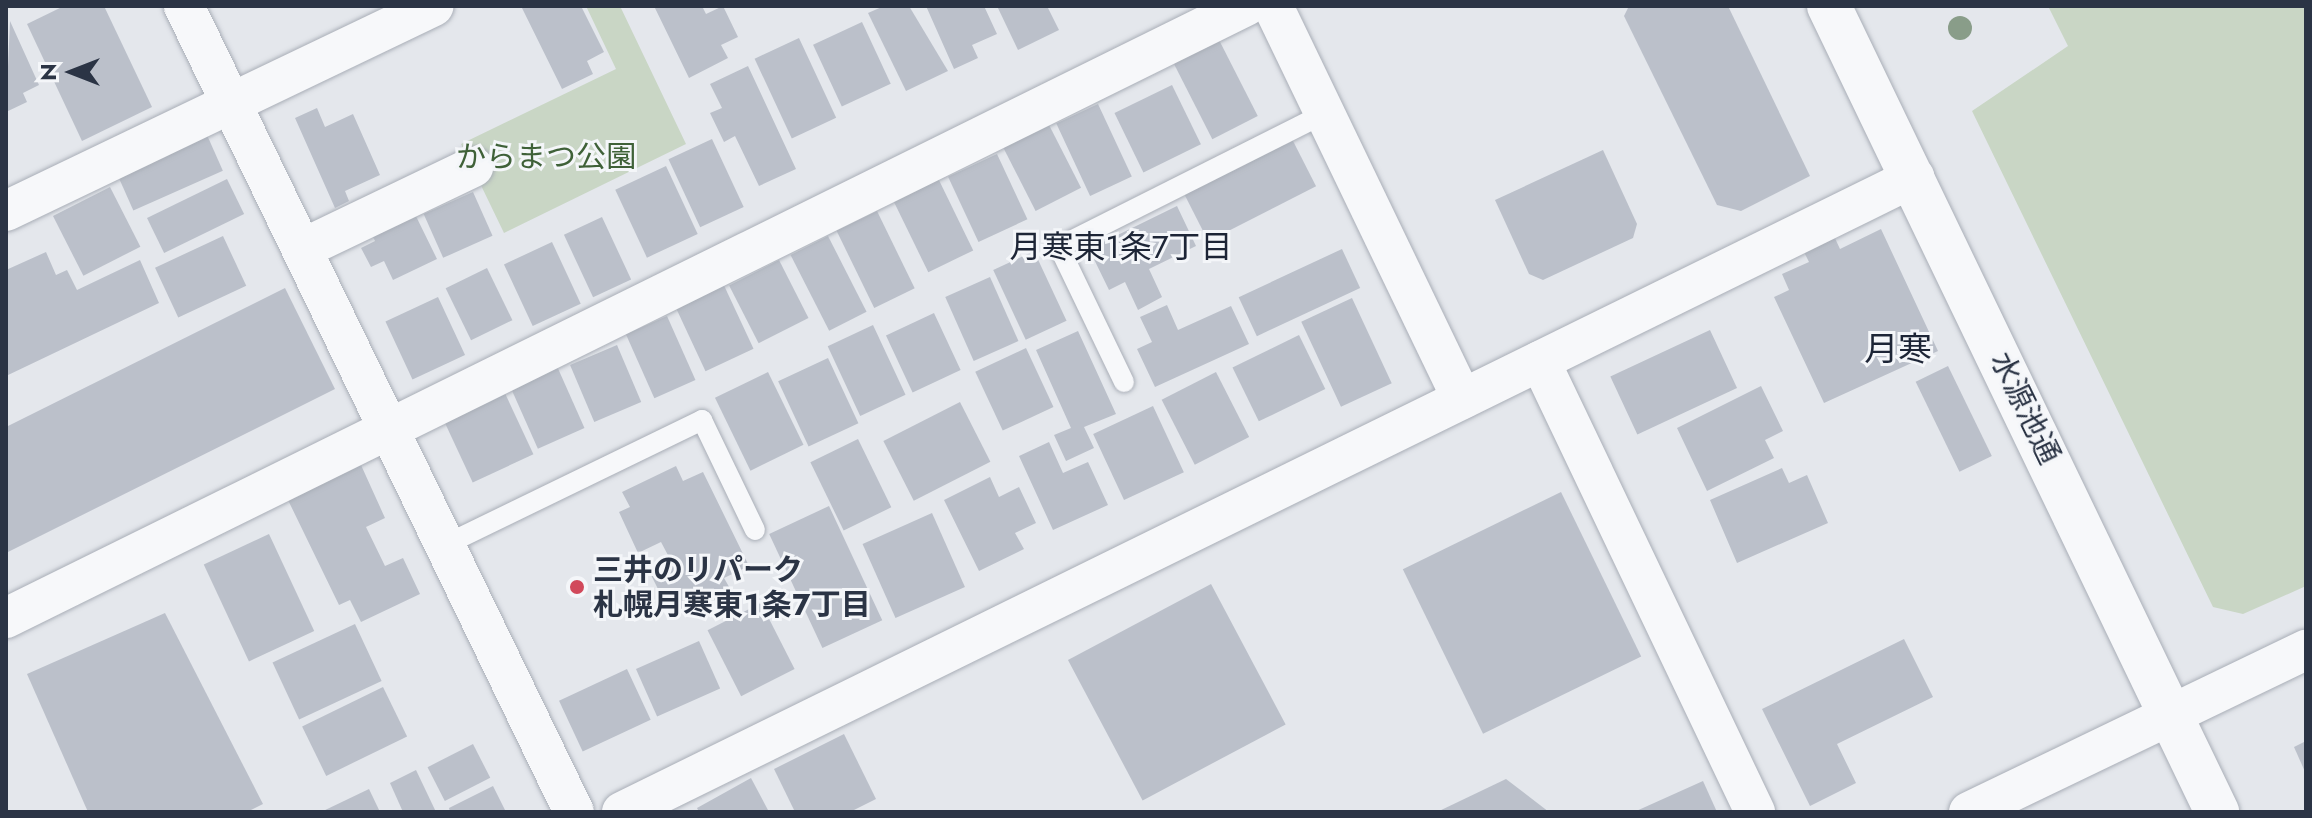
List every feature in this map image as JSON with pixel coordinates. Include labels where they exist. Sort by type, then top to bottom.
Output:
[{"type":"street","points":[[184,6],[574,812]]},
{"type":"street","points":[[6,211],[433,6]]},
{"type":"street","points":[[6,618],[1246,6]]},
{"type":"street","points":[[1273,6],[1462,399]]},
{"type":"street","name":"水源池通","points":[[1829,6],[2172,711],[2217,812]]},
{"type":"street","points":[[302,249],[473,167]]},
{"type":"street","points":[[622,812],[1914,177]]},
{"type":"street","points":[[1540,361],[1755,812]]},
{"type":"street","points":[[1969,812],[2172,711],[2306,650]]},
{"type":"lane","points":[[1124,382],[1059,247],[1325,113]]},
{"type":"lane","points":[[445,545],[702,420],[755,530]]},
{"type":"green space","name":"からまつ公園","points":[[586,6],[620,6],[686,144],[504,233],[461,144],[616,69]]},
{"type":"green space","points":[[2048,6],[2306,6],[2306,586],[2243,614],[2213,607],[1972,111],[2068,46]]},
{"type":"building","points":[[64,6],[104,6],[152,107],[82,141],[27,24]]},
{"type":"building","points":[[521,6],[581,6],[604,52],[587,61],[593,74],[562,89]]},
{"type":"building","points":[[654,6],[702,6],[706,14],[723,6],[738,37],[721,45],[728,58],[689,78]]},
{"type":"building","points":[[884,6],[909,6],[948,71],[906,91],[868,13]]},
{"type":"building","points":[[926,6],[984,6],[997,34],[972,45],[978,58],[954,69]]},
{"type":"building","points":[[997,6],[1047,6],[1059,30],[1018,50]]},
{"type":"building","points":[[1629,6],[1728,6],[1810,176],[1741,211],[1717,205],[1624,16]]},
{"type":"building","points":[[10,21],[39,85],[23,93],[27,102],[6,112]]},
{"type":"building","points":[[862,22],[891,84],[842,106],[813,45]]},
{"type":"building","points":[[1216,34],[1258,116],[1212,139],[1171,57]]},
{"type":"building","points":[[799,38],[836,118],[792,138],[755,59]]},
{"type":"building","points":[[748,66],[796,169],[759,186],[735,136],[724,142],[710,113],[722,108],[710,84]]},
{"type":"building","points":[[1172,85],[1201,144],[1143,172],[1114,113]]},
{"type":"building","points":[[1098,104],[1132,177],[1090,196],[1056,123]]},
{"type":"building","points":[[317,108],[325,127],[353,114],[380,175],[345,191],[349,201],[335,208],[295,118]]},
{"type":"building","points":[[1047,121],[1081,188],[1036,211],[1002,144]]},
{"type":"building","points":[[207,135],[223,171],[133,210],[117,175]]},
{"type":"building","points":[[712,139],[744,207],[700,227],[668,159]]},
{"type":"building","points":[[1292,139],[1316,186],[1208,241],[1184,194]]},
{"type":"building","points":[[1603,150],[1637,224],[1633,238],[1543,280],[1529,274],[1495,200]]},
{"type":"building","points":[[997,154],[1027,219],[978,242],[948,177]]},
{"type":"building","points":[[666,166],[698,234],[647,258],[615,190]]},
{"type":"building","points":[[936,174],[973,250],[928,272],[891,196]]},
{"type":"building","points":[[227,179],[244,214],[164,253],[147,218]]},
{"type":"building","points":[[110,187],[140,247],[83,276],[53,216]]},
{"type":"building","points":[[473,192],[493,236],[443,258],[424,214]]},
{"type":"building","points":[[410,204],[437,259],[393,280],[384,261],[371,267],[361,248],[375,241],[367,225]]},
{"type":"building","points":[[1177,206],[1196,246],[1149,269],[1162,297],[1138,310],[1125,282],[1109,290],[1089,249]]},
{"type":"building","points":[[877,211],[915,288],[874,308],[837,231]]},
{"type":"building","points":[[602,217],[631,280],[593,297],[564,235]]},
{"type":"building","points":[[1881,229],[1938,351],[1824,403],[1774,297],[1789,290],[1782,274],[1809,262],[1802,248],[1833,234],[1840,249]]},
{"type":"building","points":[[223,236],[246,286],[178,318],[155,268]]},
{"type":"building","points":[[828,236],[867,312],[829,331],[791,255]]},
{"type":"building","points":[[552,242],[581,304],[533,326],[504,264]]},
{"type":"building","points":[[1342,249],[1360,288],[1257,336],[1239,297]]},
{"type":"building","points":[[1034,251],[1067,321],[1026,340],[993,270]]},
{"type":"building","points":[[46,252],[56,275],[67,270],[77,290],[140,260],[159,303],[6,376],[6,270]]},
{"type":"building","points":[[779,260],[809,318],[759,343],[729,285]]},
{"type":"building","points":[[487,268],[512,320],[471,340],[446,288]]},
{"type":"building","points":[[990,277],[1018,341],[974,361],[945,297]]},
{"type":"building","points":[[721,279],[754,349],[706,371],[673,301]]},
{"type":"building","points":[[285,288],[335,389],[6,553],[6,427]]},
{"type":"building","points":[[438,297],[465,355],[412,380],[385,322]]},
{"type":"building","points":[[1352,298],[1392,383],[1341,407],[1301,322]]},
{"type":"building","points":[[1167,305],[1178,330],[1231,306],[1249,344],[1155,387],[1137,349],[1152,342],[1140,317]]},
{"type":"building","points":[[934,313],[961,370],[913,392],[886,335]]},
{"type":"building","points":[[667,316],[695,380],[654,398],[626,334]]},
{"type":"building","points":[[873,325],[906,395],[860,416],[828,346]]},
{"type":"building","points":[[1710,330],[1737,388],[1637,434],[1610,376]]},
{"type":"building","points":[[1078,331],[1116,414],[1084,427],[1094,448],[1066,461],[1054,435],[1071,428],[1036,350]]},
{"type":"building","points":[[1299,335],[1325,389],[1259,421],[1232,367]]},
{"type":"building","points":[[617,345],[641,402],[594,422],[570,365]]},
{"type":"building","points":[[1026,348],[1053,407],[1003,431],[975,372]]},
{"type":"building","points":[[828,358],[858,423],[809,446],[778,381]]},
{"type":"building","points":[[556,364],[584,428],[538,449],[509,385]]},
{"type":"building","points":[[1948,366],[1992,456],[1959,472],[1916,382]]},
{"type":"building","points":[[768,372],[804,445],[750,471],[715,398]]},
{"type":"building","points":[[1216,372],[1249,437],[1195,465],[1162,400]]},
{"type":"building","points":[[1761,386],[1783,431],[1765,440],[1774,458],[1707,491],[1677,428]]},
{"type":"building","points":[[503,389],[533,454],[473,483],[442,417]]},
{"type":"building","points":[[960,402],[990,462],[914,501],[883,441]]},
{"type":"building","points":[[1153,406],[1184,472],[1124,500],[1093,434]]},
{"type":"building","points":[[858,439],[891,507],[844,531],[810,462]]},
{"type":"building","points":[[1049,442],[1063,473],[1088,462],[1108,505],[1053,530],[1019,456]]},
{"type":"building","points":[[361,465],[385,518],[366,527],[385,566],[403,558],[420,594],[361,622],[350,600],[339,605],[288,500]]},
{"type":"building","points":[[676,466],[683,481],[703,472],[749,566],[724,578],[732,592],[684,615],[675,598],[665,603],[648,569],[670,559],[661,542],[638,553],[619,512],[630,507],[622,492]]},
{"type":"building","points":[[1782,468],[1789,483],[1807,475],[1828,523],[1737,563],[1710,500]]},
{"type":"building","points":[[990,477],[999,497],[1019,487],[1036,523],[1015,533],[1024,549],[979,571],[944,500]]},
{"type":"building","points":[[1561,492],[1641,656],[1483,734],[1403,569]]},
{"type":"building","points":[[829,506],[882,620],[822,648],[769,534]]},
{"type":"building","points":[[932,513],[965,587],[896,618],[863,544]]},
{"type":"building","points":[[269,534],[314,631],[249,661],[204,564]]},
{"type":"building","points":[[1211,584],[1286,724],[1143,800],[1068,660]]},
{"type":"building","points":[[761,603],[795,669],[741,696],[708,630]]},
{"type":"building","points":[[165,613],[263,804],[247,812],[88,812],[27,674]]},
{"type":"building","points":[[355,624],[382,681],[299,720],[273,662]]},
{"type":"building","points":[[1904,639],[1933,697],[1837,744],[1856,783],[1810,806],[1762,709]]},
{"type":"building","points":[[699,641],[720,689],[657,717],[636,669]]},
{"type":"building","points":[[627,669],[651,720],[583,751],[559,701]]},
{"type":"building","points":[[383,687],[407,736],[326,776],[302,726]]},
{"type":"building","points":[[844,734],[876,799],[850,812],[795,812],[774,769]]},
{"type":"building","points":[[2306,741],[2306,774],[2294,747]]},
{"type":"building","points":[[473,744],[490,778],[445,801],[428,767]]},
{"type":"building","points":[[416,770],[436,812],[403,812],[390,783]]},
{"type":"building","points":[[751,778],[769,812],[699,812],[697,808]]},
{"type":"building","points":[[1506,779],[1549,812],[1437,812]]},
{"type":"building","points":[[1703,781],[1717,812],[1634,812]]},
{"type":"building","points":[[493,786],[506,812],[450,812],[449,808]]},
{"type":"building","points":[[369,789],[380,812],[321,812]]},
{"type":"place","name":"三井のリパーク 札幌月寒東１条７丁目","points":[[577,587]]},
{"type":"district","name":"月寒東1条7丁目","points":[[1121,247]]},
{"type":"district","name":"月寒","points":[[1898,350]]}]
